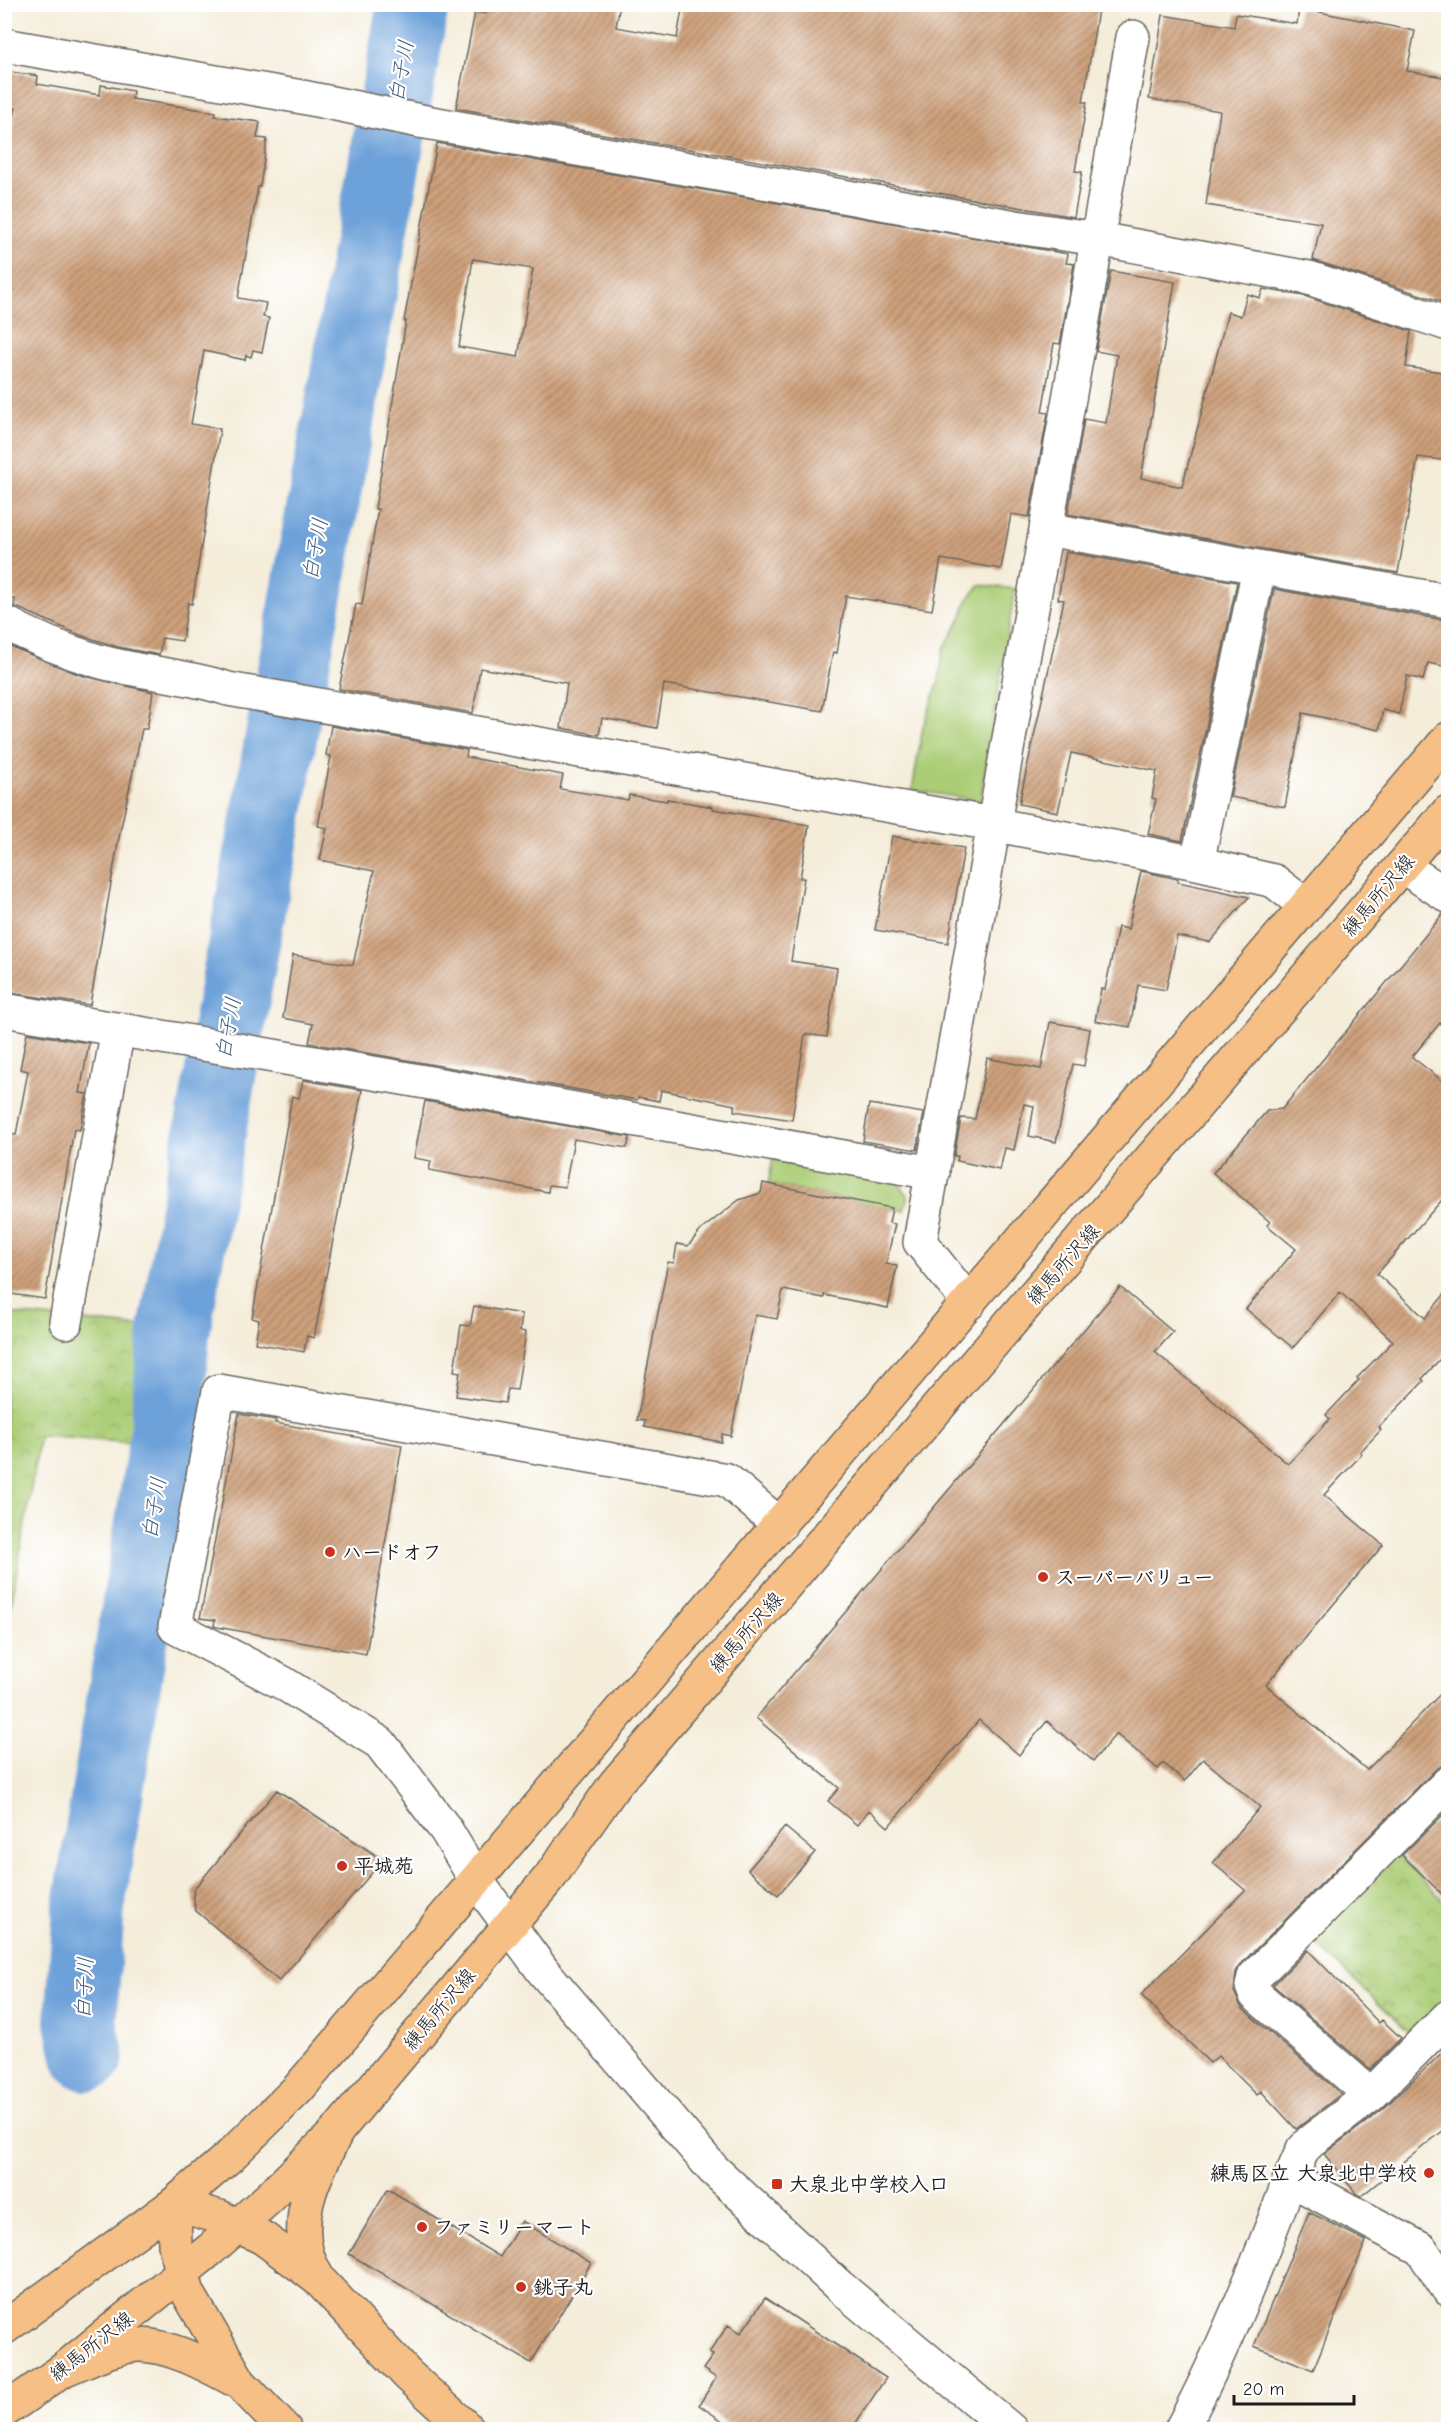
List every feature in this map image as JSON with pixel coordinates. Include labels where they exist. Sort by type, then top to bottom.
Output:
[{"type":"main road","points":[[4,2328],[174,2204],[230,2156],[298,2089],[1449,739]]},
{"type":"main road","name":"練馬所沢線","points":[[4,2411],[63,2370],[237,2226],[337,2131],[550,1877],[615,1784],[1449,812]]},
{"type":"main road","points":[[319,2280],[306,2253],[302,2229],[312,2184],[337,2131]]},
{"type":"main road","points":[[174,2204],[220,2217],[263,2238],[319,2280],[408,2375],[469,2430]]},
{"type":"main road","points":[[174,2204],[176,2245],[181,2273],[188,2293],[240,2383],[285,2430]]},
{"type":"main road","points":[[63,2370],[119,2349],[137,2345],[154,2347],[204,2363],[240,2383]]},
{"type":"street","points":[[969,1303],[921,1242],[1133,37]]},
{"type":"street","points":[[4,45],[1016,227],[1098,239],[1309,279],[1449,324]]},
{"type":"street","points":[[1046,529],[1449,601]]},
{"type":"street","points":[[1197,863],[1259,568]]},
{"type":"street","points":[[4,622],[40,642],[99,661],[199,680],[228,689],[1197,863],[1274,881],[1306,906]]},
{"type":"street","points":[[1402,866],[1449,896]]},
{"type":"street","points":[[4,1010],[257,1051],[405,1080],[933,1173]]},
{"type":"street","points":[[66,1322],[124,1030]]},
{"type":"street","points":[[780,1525],[727,1480],[219,1391],[175,1627],[283,1683],[380,1743],[446,1830],[476,1880],[543,1971],[713,2169],[839,2286],[1011,2430]]},
{"type":"street","points":[[1371,2095],[1255,1994],[1252,1986],[1254,1977],[1449,1783]]},
{"type":"street","points":[[1181,2430],[1206,2383],[1255,2272],[1303,2149],[1371,2095],[1449,2017]]},
{"type":"street","points":[[1290,2179],[1422,2249],[1449,2289]]},
{"type":"green space","points":[[980,585],[1015,589],[980,801],[912,790],[923,727],[939,681],[943,650],[962,616],[967,600]]},
{"type":"green space","points":[[773,1159],[898,1183],[908,1195],[904,1211],[768,1184]]},
{"type":"green space","points":[[5,1313],[153,1328],[133,1443],[40,1436],[5,1641]]},
{"type":"green space","points":[[1396,1853],[1448,1905],[1448,1999],[1412,2035],[1311,1939]]},
{"type":"building","points":[[499,4],[620,4],[616,27],[677,38],[683,4],[908,4],[959,12],[961,4],[1099,4],[1083,102],[1087,102],[1075,171],[1082,172],[1074,217],[456,108],[475,12],[486,14],[487,9],[498,11]]},
{"type":"building","points":[[1299,8],[1415,31],[1407,71],[1449,78],[1449,304],[1313,260],[1321,223],[1206,205],[1220,111],[1149,99],[1163,15],[1234,27],[1236,14],[1297,24]]},
{"type":"building","points":[[4,71],[38,76],[37,84],[100,95],[101,85],[133,91],[132,99],[216,112],[215,116],[260,122],[257,138],[267,139],[238,298],[266,303],[263,317],[269,318],[262,352],[253,350],[251,357],[246,355],[245,360],[204,351],[191,424],[220,429],[192,604],[188,603],[182,641],[162,638],[159,655],[118,647],[80,635],[14,606],[15,599],[4,599],[4,164],[16,108],[4,106]]},
{"type":"building","points":[[437,143],[1068,254],[1066,263],[1074,264],[1060,344],[1054,343],[1042,412],[1048,413],[1029,517],[1011,514],[1001,569],[941,559],[932,610],[846,596],[837,653],[833,652],[822,711],[664,684],[657,728],[602,718],[599,735],[561,728],[567,683],[480,668],[473,713],[339,689],[356,604],[362,605],[378,509],[375,509],[406,321],[404,321]],"holes":[[[473,259],[533,269],[518,357],[459,347]]]},
{"type":"building","points":[[1111,271],[1175,282],[1141,478],[1182,487],[1228,312],[1241,316],[1247,294],[1260,298],[1263,289],[1304,296],[1411,331],[1406,367],[1449,373],[1449,461],[1418,457],[1398,573],[1068,514],[1084,419],[1106,423],[1117,355],[1096,351]]},
{"type":"building","points":[[1066,552],[1237,582],[1182,841],[1148,834],[1156,799],[1152,798],[1157,771],[1071,753],[1058,812],[1019,804],[1064,600],[1058,599]]},
{"type":"building","points":[[1274,589],[1449,621],[1449,667],[1428,663],[1423,680],[1407,676],[1399,714],[1383,710],[1379,730],[1303,713],[1285,807],[1230,797]]},
{"type":"building","points":[[7,645],[80,675],[153,692],[147,729],[142,729],[119,837],[90,1005],[4,992],[4,660]]},
{"type":"building","points":[[331,726],[467,750],[466,757],[563,775],[560,789],[628,800],[629,795],[667,801],[667,799],[809,825],[800,878],[804,878],[791,961],[837,968],[827,1037],[805,1034],[792,1120],[734,1111],[735,1105],[661,1090],[659,1101],[638,1097],[637,1100],[309,1043],[313,1024],[283,1018],[293,955],[353,965],[374,871],[320,860],[327,828],[318,826],[331,756],[326,755]]},
{"type":"building","points":[[892,836],[964,848],[948,943],[875,930]]},
{"type":"building","points":[[1141,871],[1178,879],[1178,882],[1249,897],[1210,942],[1177,936],[1166,990],[1138,985],[1130,1027],[1095,1021],[1101,989],[1105,990],[1118,927],[1128,929]]},
{"type":"building","points":[[1443,914],[1449,914],[1449,1012],[1412,1057],[1449,1086],[1449,1192],[1377,1274],[1425,1318],[1449,1289],[1449,1349],[1422,1379],[1424,1381],[1379,1427],[1381,1430],[1360,1452],[1362,1454],[1324,1495],[1383,1545],[1266,1685],[1367,1770],[1449,1685],[1449,1765],[1443,1765],[1435,1770],[1241,1964],[1236,1972],[1234,1992],[1242,2008],[1341,2094],[1296,2129],[1261,2091],[1257,2095],[1218,2056],[1210,2063],[1141,1995],[1245,1890],[1213,1863],[1260,1807],[1203,1759],[1185,1781],[1163,1763],[1158,1769],[1116,1734],[1093,1761],[1047,1721],[1019,1755],[979,1720],[888,1827],[869,1810],[857,1825],[828,1801],[839,1788],[756,1718],[1120,1287],[1173,1332],[1155,1352],[1288,1464],[1330,1419],[1326,1415],[1359,1380],[1357,1378],[1393,1341],[1340,1292],[1293,1348],[1246,1309],[1296,1249],[1267,1225],[1270,1222],[1213,1173],[1267,1111],[1282,1109]]},
{"type":"building","points":[[1050,1022],[1090,1029],[1084,1066],[1073,1064],[1056,1142],[1029,1136],[1034,1106],[1024,1104],[1014,1150],[1005,1148],[1000,1170],[957,1161],[958,1156],[954,1156],[961,1118],[975,1119],[987,1058],[1041,1069]]},
{"type":"building","points":[[27,1033],[89,1043],[80,1093],[87,1094],[80,1130],[74,1129],[45,1299],[4,1293],[4,1161],[9,1134],[16,1135],[28,1071],[20,1069]]},
{"type":"building","points":[[303,1080],[362,1090],[314,1338],[307,1336],[304,1352],[255,1343],[259,1320],[252,1318],[292,1096],[299,1098]]},
{"type":"building","points":[[425,1101],[630,1137],[627,1148],[574,1139],[565,1187],[549,1185],[548,1192],[429,1170],[431,1161],[414,1158]]},
{"type":"building","points":[[869,1104],[924,1113],[917,1150],[863,1141]]},
{"type":"building","points":[[763,1183],[892,1208],[889,1223],[895,1224],[886,1264],[897,1266],[888,1308],[824,1295],[824,1298],[783,1290],[777,1319],[755,1315],[731,1436],[722,1434],[721,1442],[644,1427],[645,1421],[637,1420],[668,1262],[674,1263],[677,1244],[688,1246],[701,1230],[739,1200],[761,1193]]},
{"type":"building","points":[[474,1306],[522,1314],[520,1331],[526,1332],[517,1390],[508,1389],[505,1403],[456,1396],[460,1372],[454,1371],[461,1325],[470,1326]]},
{"type":"building","points":[[239,1414],[276,1420],[275,1423],[402,1445],[366,1654],[217,1627],[214,1626],[215,1620],[200,1618]]},
{"type":"building","points":[[277,1790],[383,1860],[279,1981],[195,1910],[193,1890]]},
{"type":"building","points":[[1449,1809],[1449,1901],[1402,1855]]},
{"type":"building","points":[[785,1827],[815,1852],[778,1895],[748,1870]]},
{"type":"building","points":[[1308,1950],[1379,2023],[1382,2020],[1401,2038],[1370,2069],[1273,1985]]},
{"type":"building","points":[[1449,2046],[1449,2126],[1361,2196],[1355,2192],[1324,2154],[1382,2110]]},
{"type":"building","points":[[388,2189],[500,2257],[522,2221],[591,2263],[531,2363],[349,2254]]},
{"type":"building","points":[[1309,2212],[1366,2241],[1313,2370],[1254,2346]]},
{"type":"building","points":[[765,2298],[886,2378],[851,2430],[736,2430],[699,2405],[716,2378],[703,2369],[713,2355],[709,2353],[728,2325],[741,2333]]},
{"type":"waterway","name":"白子川","points":[[88,2055],[81,2022],[89,1906],[166,1431],[174,1332],[413,4]]},
{"type":"place","name":"ハードオフ","points":[[330,1552]]},
{"type":"place","name":"スーパーバリュー","points":[[1043,1577]]},
{"type":"place","name":"平城苑","points":[[342,1866]]},
{"type":"place","name":"練馬区立 大泉北中学校","points":[[1429,2173]]},
{"type":"place","name":"大泉北中学校入口","points":[[777,2184]]},
{"type":"place","name":"ファミリーマート","points":[[422,2227]]},
{"type":"place","name":"銚子丸","points":[[521,2287]]}]
